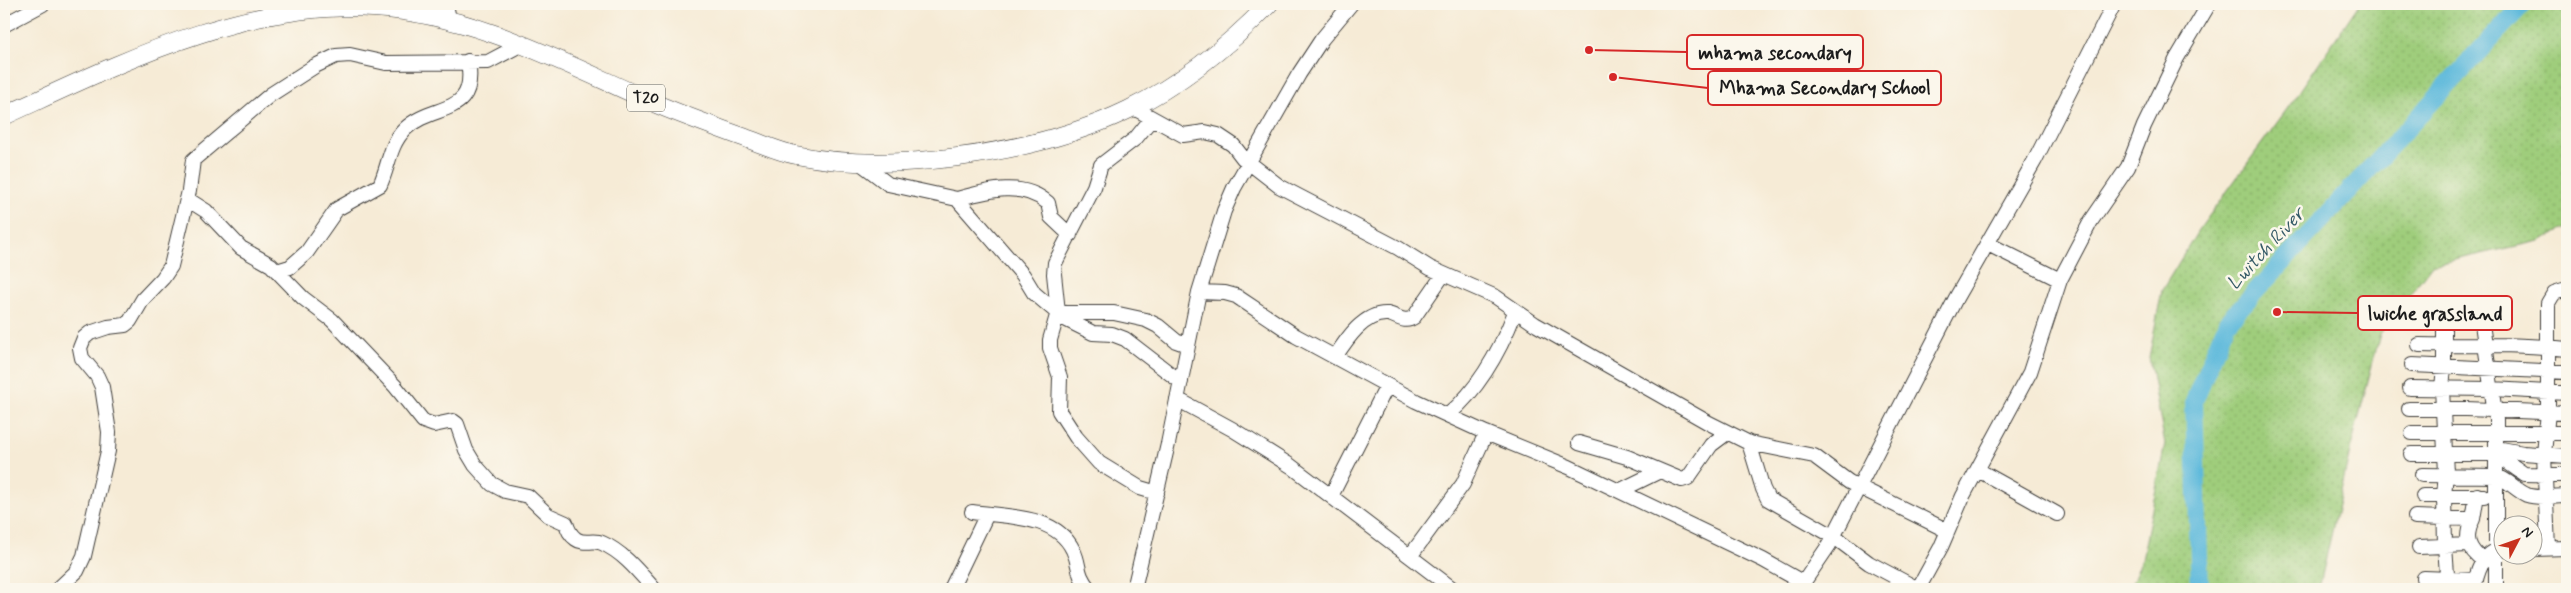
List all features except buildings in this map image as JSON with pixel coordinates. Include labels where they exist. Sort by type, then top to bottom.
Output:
[{"type":"main road","name":"T20","points":[[4,116],[92,76],[199,34],[303,10],[339,6],[448,11],[663,106],[780,150],[794,154],[859,162],[927,162],[991,153],[1078,132],[1134,108],[1187,76],[1212,57],[1240,34],[1269,4]]},
{"type":"street","points":[[4,25],[43,4]]},
{"type":"street","points":[[1134,589],[1157,493],[1199,292],[1224,211],[1248,163],[1313,52],[1351,4]]},
{"type":"street","points":[[1199,292],[1225,293],[1236,296],[1296,336],[1387,386],[1486,434],[1569,467],[1764,560],[1801,586],[1833,536],[1956,298],[2035,160],[2114,4]]},
{"type":"street","points":[[1749,442],[1763,489],[1768,499],[1833,536],[1869,563],[1918,589],[2030,372],[2060,280],[2091,222],[2128,167],[2144,126],[2177,58],[2209,4]]},
{"type":"street","points":[[58,589],[77,570],[84,556],[108,450],[108,423],[102,387],[82,358],[80,348],[84,338],[90,333],[108,327],[125,325],[130,321],[143,299],[163,278],[171,266],[187,199],[190,168],[193,160],[270,95],[324,61],[342,55],[386,63],[468,62],[496,59],[522,44]]},
{"type":"street","points":[[277,271],[290,267],[307,252],[337,210],[380,185],[390,151],[405,130],[420,119],[461,101],[471,78],[468,62]]},
{"type":"street","points":[[1134,108],[1183,135],[1205,132],[1218,135],[1232,145],[1248,163],[1279,186],[1398,248],[1443,275],[1489,294],[1516,312],[1728,433],[1749,442],[1814,456],[1858,487],[1948,531]]},
{"type":"street","points":[[1157,122],[1150,122],[1136,138],[1101,165],[1094,187],[1054,268],[1058,314],[1050,340],[1050,348],[1060,377],[1057,404],[1064,420],[1099,463],[1140,488],[1157,493]]},
{"type":"street","points":[[859,162],[888,184],[916,192],[957,199],[998,190],[1028,191],[1048,202],[1051,217],[1070,236]]},
{"type":"street","points":[[187,199],[206,212],[235,243],[277,271],[303,298],[332,320],[396,386],[423,421],[434,425],[453,420],[457,424],[470,457],[492,484],[505,491],[528,496],[548,515],[566,523],[570,534],[581,542],[599,542],[614,550],[635,567],[654,589]]},
{"type":"street","points":[[957,199],[1023,275],[1034,293],[1058,314],[1093,333],[1112,334],[1125,339],[1181,382]]},
{"type":"street","points":[[1988,244],[2060,280]]},
{"type":"street","points":[[1335,357],[1356,329],[1370,319],[1384,314],[1406,320],[1414,317],[1443,275]]},
{"type":"street","points":[[2544,518],[2547,496],[2544,454],[2548,412],[2548,303],[2554,293],[2563,290],[2567,293]]},
{"type":"street","points":[[1448,415],[1460,405],[1483,376],[1516,312]]},
{"type":"street","points":[[1058,314],[1114,314],[1146,320],[1158,326],[1176,341],[1187,345]]},
{"type":"street","points":[[2444,320],[2442,388],[2446,474],[2444,518],[2448,584]]},
{"type":"street","points":[[2482,324],[2495,410],[2496,514]]},
{"type":"street","points":[[2419,345],[2484,346],[2515,344],[2567,349]]},
{"type":"street","points":[[2412,365],[2567,372]]},
{"type":"street","points":[[1331,496],[1387,386]]},
{"type":"street","points":[[2410,388],[2548,391],[2567,394]]},
{"type":"street","points":[[1177,399],[1259,446],[1331,496],[1411,555],[1453,589]]},
{"type":"street","points":[[2409,409],[2567,413]]},
{"type":"street","points":[[2412,433],[2546,431],[2567,433]]},
{"type":"street","points":[[1579,443],[1627,457],[1677,479],[1686,479],[1711,445],[1728,433]]},
{"type":"street","points":[[1411,555],[1463,484],[1486,434]]},
{"type":"street","points":[[2496,451],[2524,474],[2567,475]]},
{"type":"street","points":[[2411,454],[2496,451],[2567,456]]},
{"type":"street","points":[[1978,470],[2057,514]]},
{"type":"street","points":[[1619,491],[1660,471]]},
{"type":"street","points":[[2422,475],[2496,476],[2506,479],[2516,490],[2528,496],[2567,496]]},
{"type":"street","points":[[2423,496],[2496,497]]},
{"type":"street","points":[[2477,496],[2473,519],[2467,532],[2469,545],[2476,555],[2484,561]]},
{"type":"street","points":[[972,512],[1032,520],[1053,530],[1073,550],[1080,577],[1090,589]]},
{"type":"street","points":[[951,589],[987,514]]},
{"type":"street","points":[[2415,518],[2473,519]]},
{"type":"street","points":[[2419,547],[2469,545]]},
{"type":"street","points":[[2544,547],[2567,548]]},
{"type":"street","points":[[2424,578],[2448,584],[2475,585],[2477,571],[2484,561],[2494,554]]},
{"type":"street","points":[[2496,589],[2498,566]]},
{"type":"green space","points":[[2359,4],[2567,4],[2567,228],[2539,241],[2432,265],[2380,334],[2351,447],[2319,589],[2129,589],[2142,559],[2165,444],[2149,358],[2162,290],[2198,231],[2295,98]]},
{"type":"waterway","name":"Lwitch River","points":[[2200,589],[2194,401],[2227,322],[2523,4]]},
{"type":"place","name":"mhama secondary","points":[[1589,50]]},
{"type":"place","name":"Mhama Secondary School","points":[[1613,77]]},
{"type":"place","name":"lwiche grassland","points":[[2277,312]]}]
